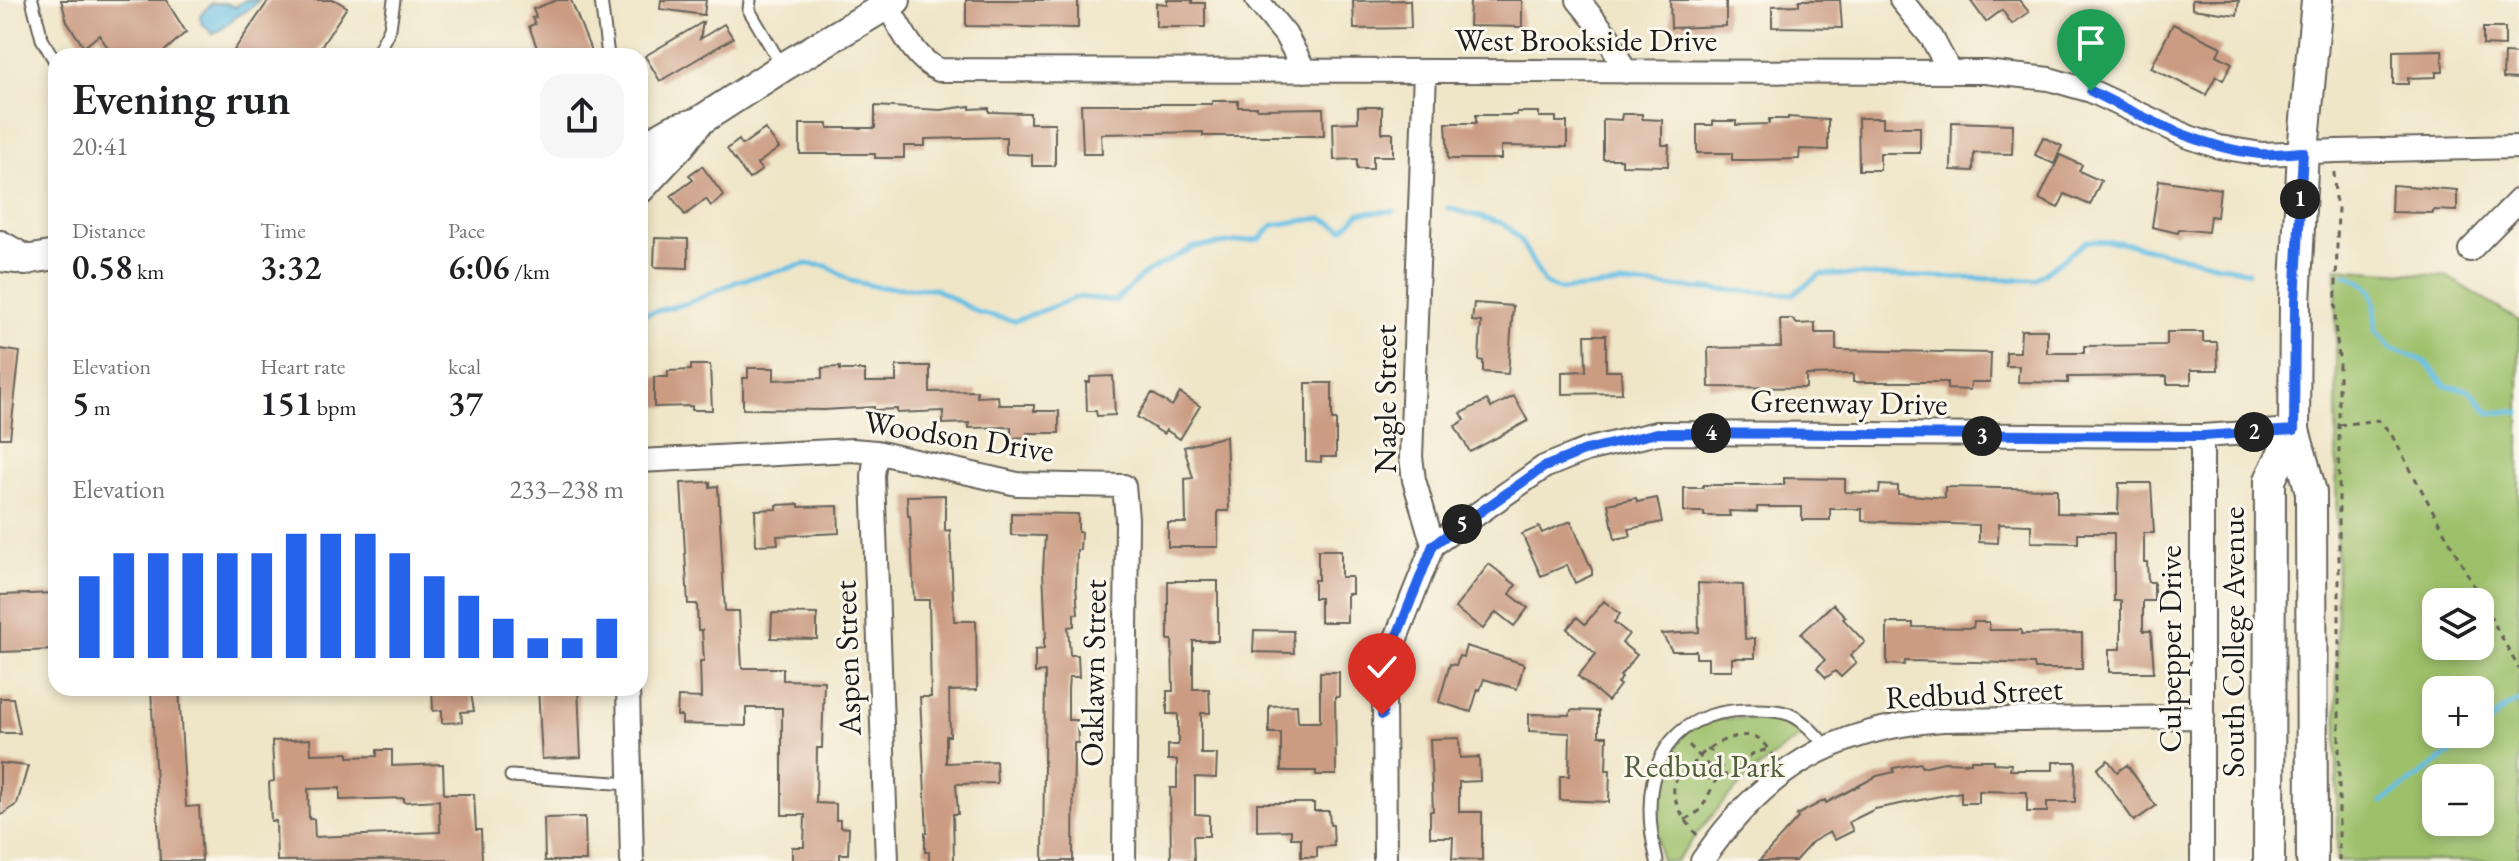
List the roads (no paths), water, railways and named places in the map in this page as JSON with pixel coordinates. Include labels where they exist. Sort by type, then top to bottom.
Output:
[{"type":"main road","name":"South College Avenue","points":[[2312,861],[2311,492],[2294,430],[2295,302],[2303,152],[2317,0]]},
{"type":"main road","name":"South College Avenue","points":[[2269,861],[2270,480],[2294,430]]},
{"type":"street","points":[[1257,0],[1285,34],[1305,71]]},
{"type":"street","points":[[1578,0],[1609,38],[1625,72]]},
{"type":"street","points":[[1901,0],[1932,38],[1950,72]]},
{"type":"street","points":[[648,144],[674,129],[698,122],[891,3]]},
{"type":"street","name":"West Brookside Drive","points":[[891,3],[919,56],[939,70],[1985,72],[2049,79],[2091,91],[2147,119],[2219,147],[2262,154],[2519,147]]},
{"type":"street","name":"Nagle Street","points":[[1425,71],[1411,457],[1414,480],[1433,545]]},
{"type":"street","points":[[648,180],[698,122]]},
{"type":"street","points":[[2470,250],[2519,200]]},
{"type":"street","points":[[6,258],[48,255]]},
{"type":"street","name":"Greenway Drive","points":[[1433,545],[1544,467],[1586,450],[1657,433],[2202,436],[2294,430]]},
{"type":"street","name":"Culpepper Drive","points":[[2202,436],[2202,861]]},
{"type":"street","name":"Woodson Drive","points":[[648,461],[852,450],[876,452],[1017,484],[1124,486]]},
{"type":"street","name":"Aspen Street","points":[[876,452],[873,476],[887,861]]},
{"type":"street","name":"Oaklawn Street","points":[[1124,486],[1127,518],[1124,861]]},
{"type":"street","points":[[1385,861],[1384,690],[1392,648],[1433,545]]},
{"type":"street","points":[[628,696],[632,861]]},
{"type":"street","name":"Redbud Street","points":[[1706,854],[1731,820],[1785,771],[1826,746],[1862,733],[1905,723],[1943,720],[2203,717]]},
{"type":"lane","points":[[32,0],[42,39],[48,49]]},
{"type":"lane","points":[[380,48],[390,28],[394,0]]},
{"type":"lane","points":[[601,0],[607,48]]},
{"type":"lane","points":[[750,0],[749,10],[783,67]]},
{"type":"lane","points":[[1657,861],[1650,821],[1653,781],[1661,754],[1688,723],[1712,713],[1770,709],[1788,713],[1804,722],[1826,746]]},
{"type":"lane","points":[[511,776],[630,784]]},
{"type":"water","points":[[245,0],[259,0],[213,34],[201,22],[200,15],[212,3],[235,7]]},
{"type":"waterway","points":[[1448,208],[1505,224],[1520,240],[1545,284],[1562,290],[1621,284],[1793,294],[1821,274],[2035,280],[2087,241],[2120,242],[2249,272]]},
{"type":"waterway","points":[[648,313],[688,303],[738,281],[806,264],[827,266],[851,281],[878,287],[935,289],[979,313],[1015,321],[1078,297],[1115,301],[1144,274],[1194,247],[1260,239],[1273,225],[1322,218],[1343,229],[1360,213],[1394,211]]},
{"type":"waterway","points":[[2345,274],[2364,284],[2373,294],[2375,330],[2391,348],[2424,361],[2446,386],[2469,390],[2490,413],[2519,413]]},
{"type":"waterway","points":[[2494,719],[2519,701]]},
{"type":"waterway","points":[[2382,802],[2458,748]]},
{"type":"park label","name":"Redbud Park","points":[[1704,766]]}]
